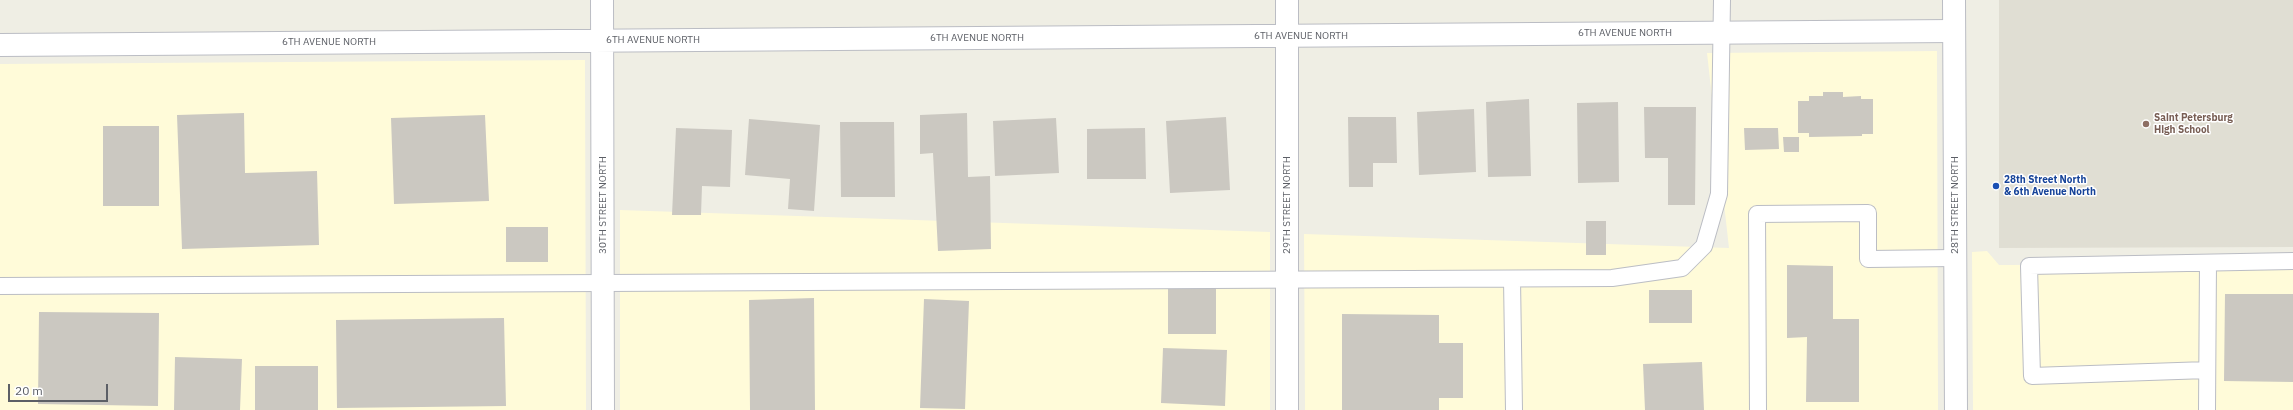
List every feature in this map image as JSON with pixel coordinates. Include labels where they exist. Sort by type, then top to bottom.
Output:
[{"type":"street","name":"30TH STREET NORTH","points":[[602,0],[603,410]]},
{"type":"street","name":"29TH STREET NORTH","points":[[1287,0],[1287,410]]},
{"type":"street","name":"28TH STREET NORTH","points":[[1954,0],[1956,410]]},
{"type":"street","name":"6TH AVENUE NORTH","points":[[0,45],[1954,31]]},
{"type":"lane","points":[[0,286],[1612,278],[1682,268],[1704,246],[1719,194],[1722,0]]},
{"type":"lane","points":[[1758,410],[1757,214],[1868,213],[1868,259],[1955,258]]},
{"type":"lane","points":[[2207,370],[2032,376],[2029,266],[2293,261]]},
{"type":"lane","points":[[2206,410],[2208,263]]},
{"type":"lane","points":[[1512,279],[1514,410]]},
{"type":"shaded area","name":"Saint Petersburg High School","points":[[1999,0],[2293,0],[2293,247],[1999,248]]},
{"type":"shaded area","points":[[1937,51],[1938,410],[1305,410],[1304,234],[1729,248],[1707,53]]},
{"type":"shaded area","points":[[585,60],[586,410],[0,410],[0,64]]},
{"type":"shaded area","points":[[620,210],[1270,232],[1270,410],[620,410]]},
{"type":"shaded area","points":[[1987,251],[1999,265],[2293,264],[2293,410],[1973,410],[1972,252]]},
{"type":"building","points":[[1823,92],[1843,92],[1843,97],[1861,96],[1861,99],[1873,99],[1873,134],[1862,134],[1862,136],[1809,137],[1809,133],[1798,133],[1798,101],[1809,101],[1809,96],[1823,96]]},
{"type":"building","points":[[1529,99],[1531,176],[1488,177],[1486,102]]},
{"type":"building","points":[[1618,102],[1619,182],[1578,183],[1577,103]]},
{"type":"building","points":[[1644,107],[1696,107],[1695,205],[1668,205],[1668,158],[1645,158]]},
{"type":"building","points":[[1474,109],[1476,172],[1419,175],[1417,112]]},
{"type":"building","points":[[244,113],[245,173],[317,171],[319,245],[182,249],[177,115]]},
{"type":"building","points":[[967,113],[968,177],[990,176],[991,249],[938,251],[933,153],[920,154],[920,115]]},
{"type":"building","points":[[485,115],[489,201],[394,204],[391,118]]},
{"type":"building","points":[[1226,117],[1230,190],[1170,193],[1166,121]]},
{"type":"building","points":[[1348,117],[1396,117],[1397,163],[1373,163],[1373,187],[1349,187]]},
{"type":"building","points":[[1056,118],[1059,173],[995,176],[993,121]]},
{"type":"building","points":[[749,119],[820,125],[814,211],[788,209],[790,179],[745,175]]},
{"type":"building","points":[[840,122],[894,122],[895,197],[841,197]]},
{"type":"building","points":[[103,126],[159,126],[159,206],[103,206]]},
{"type":"building","points":[[676,128],[732,130],[730,187],[702,186],[701,215],[672,215]]},
{"type":"building","points":[[1145,128],[1146,179],[1087,179],[1087,129]]},
{"type":"building","points":[[1744,128],[1778,128],[1779,149],[1745,150]]},
{"type":"building","points":[[1783,137],[1799,137],[1799,152],[1784,152]]},
{"type":"building","points":[[1586,221],[1606,221],[1606,255],[1586,255]]},
{"type":"building","points":[[506,227],[548,227],[548,262],[506,262]]},
{"type":"building","points":[[1787,265],[1833,266],[1833,319],[1859,319],[1859,402],[1806,402],[1807,337],[1787,338]]},
{"type":"building","points":[[1168,286],[1216,286],[1216,334],[1168,334]]},
{"type":"building","points":[[1649,290],[1692,290],[1692,323],[1649,323]]},
{"type":"building","points":[[2225,294],[2293,294],[2293,382],[2224,381]]},
{"type":"building","points":[[814,298],[815,410],[750,410],[749,300]]},
{"type":"building","points":[[924,299],[969,301],[965,409],[920,408]]},
{"type":"building","points":[[39,312],[159,313],[158,406],[38,404]]},
{"type":"building","points":[[1342,314],[1439,315],[1439,343],[1463,343],[1463,398],[1439,398],[1439,410],[1342,410]]},
{"type":"building","points":[[504,318],[506,406],[337,408],[336,320]]},
{"type":"building","points":[[1163,348],[1227,350],[1225,406],[1161,403]]},
{"type":"building","points":[[175,357],[242,359],[240,410],[174,410]]},
{"type":"building","points":[[1702,362],[1704,410],[1645,410],[1643,364]]},
{"type":"building","points":[[255,366],[318,366],[318,410],[255,410]]},
{"type":"place","name":"Saint Petersburg High School","points":[[2146,124]]},
{"type":"place","name":"28th Street North & 6th Avenue North","points":[[1996,186]]}]
